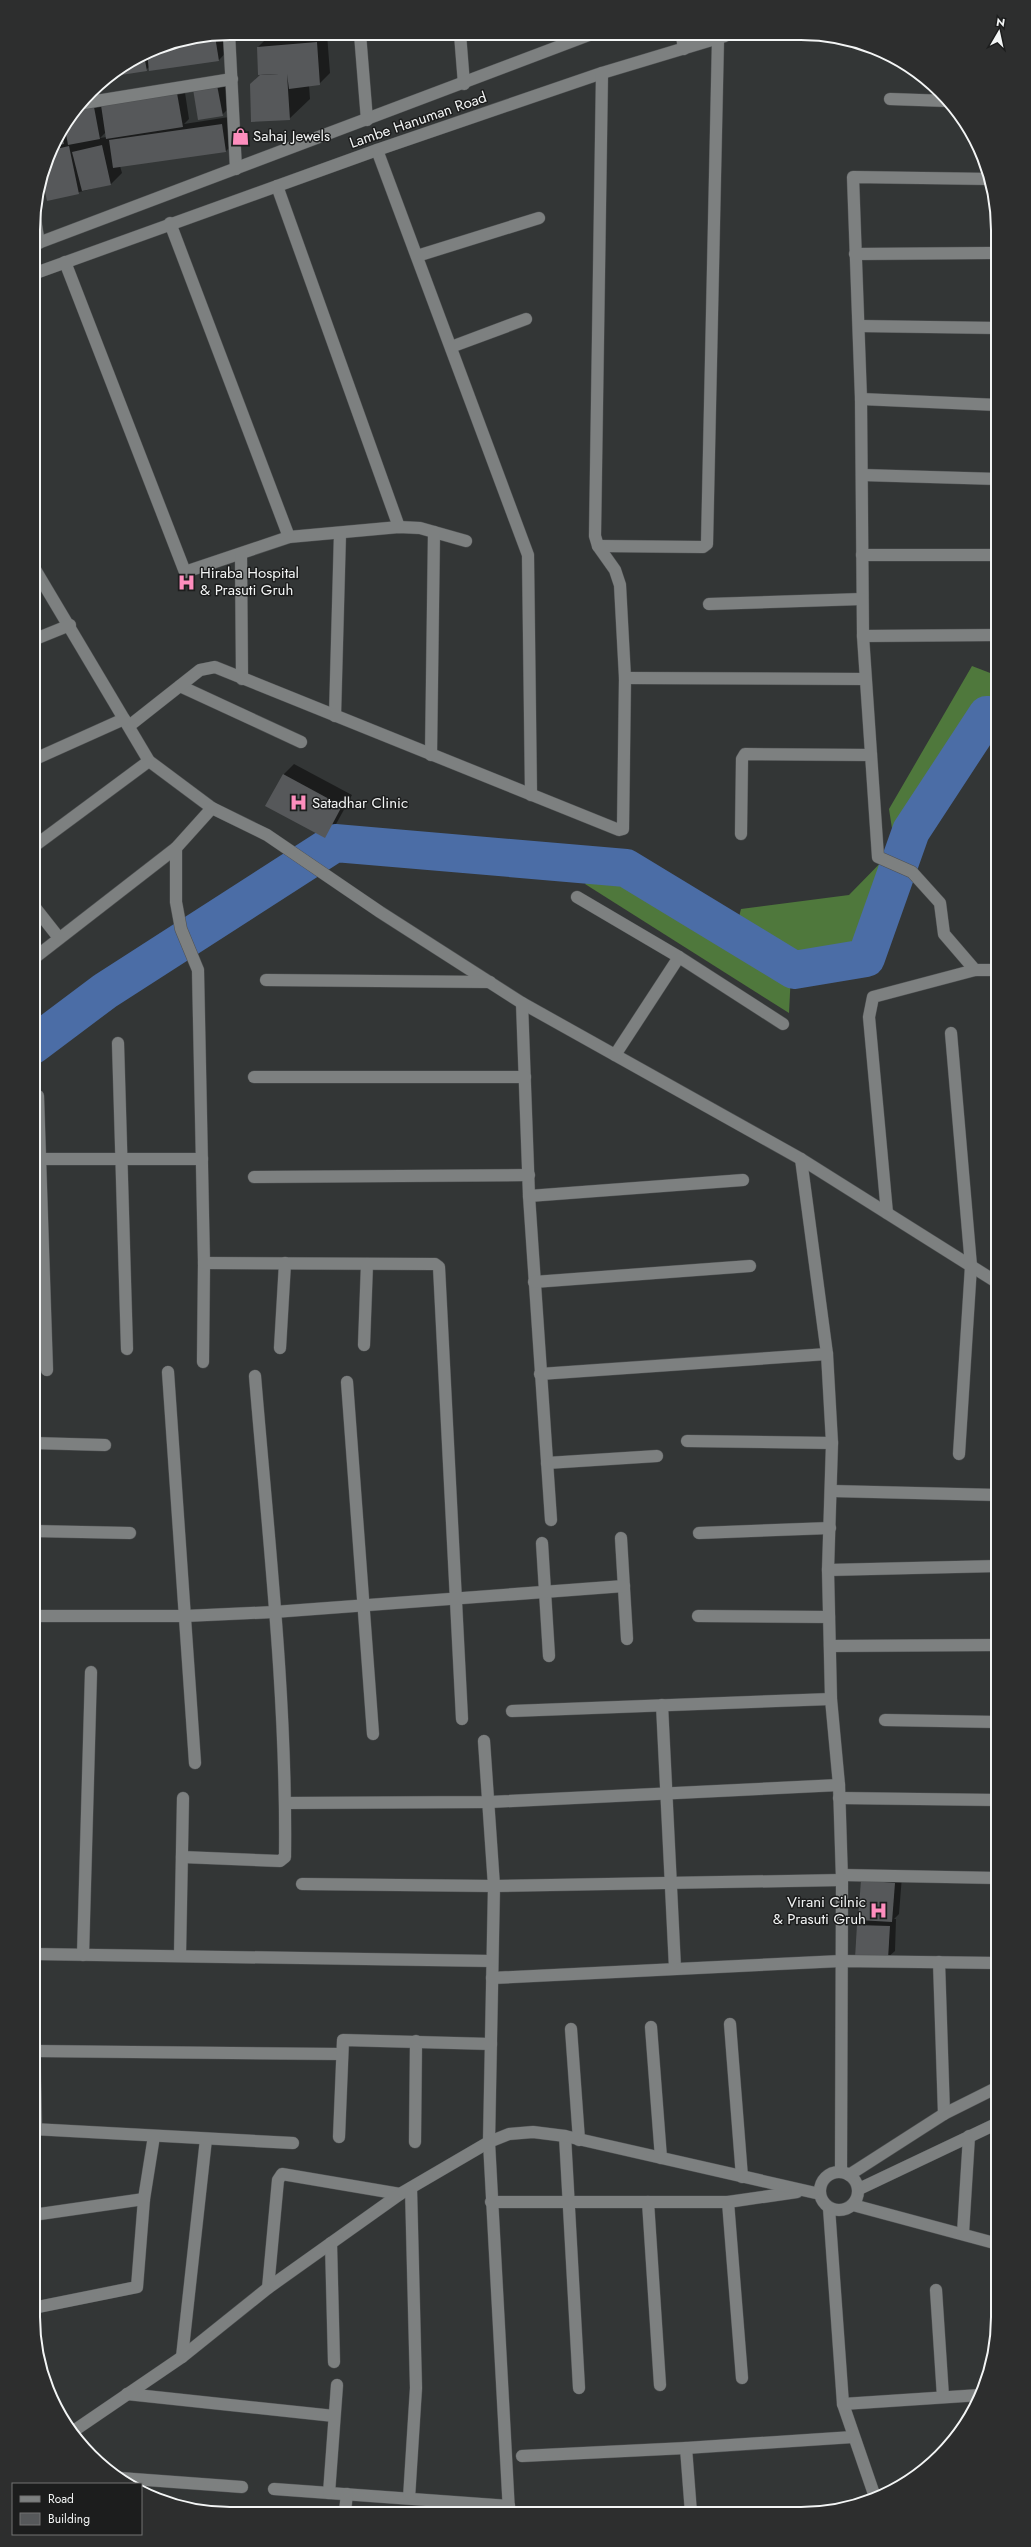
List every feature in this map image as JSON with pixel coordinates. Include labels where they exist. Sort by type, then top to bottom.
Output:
[{"type":"street","points":[[229,40],[236,169]]},
{"type":"street","points":[[360,40],[367,120]]},
{"type":"street","points":[[460,40],[464,84]]},
{"type":"street","points":[[40,242],[464,84],[563,40]]},
{"type":"street","points":[[683,40],[684,48]]},
{"type":"street","name":"Lambe Hanuman Road","points":[[40,271],[170,223],[377,150],[602,73],[711,40]]},
{"type":"street","points":[[598,546],[703,547],[707,544],[721,40]]},
{"type":"street","points":[[40,757],[126,722],[180,686],[200,670],[209,667],[242,678],[619,830],[623,829],[625,678],[620,585],[615,570],[598,546],[596,536],[602,73]]},
{"type":"street","points":[[90,102],[232,80]]},
{"type":"street","points":[[890,99],[940,101]]},
{"type":"street","points":[[377,150],[528,555],[531,794]]},
{"type":"street","points":[[975,970],[944,934],[940,903],[912,872],[878,857],[862,636],[861,399],[853,178],[984,179]]},
{"type":"street","points":[[277,186],[399,527]]},
{"type":"street","points":[[417,256],[540,218]]},
{"type":"street","points":[[170,223],[289,537]]},
{"type":"street","points":[[855,254],[990,253]]},
{"type":"street","points":[[65,262],[184,571],[189,572],[289,537],[399,527],[434,532],[466,541]]},
{"type":"street","points":[[451,347],[526,319]]},
{"type":"street","points":[[859,326],[991,328]]},
{"type":"street","points":[[861,399],[991,405]]},
{"type":"street","points":[[862,475],[991,480]]},
{"type":"street","points":[[431,755],[434,532]]},
{"type":"street","points":[[335,716],[340,533]]},
{"type":"street","points":[[241,554],[242,678]]},
{"type":"street","points":[[862,555],[991,555]]},
{"type":"street","points":[[40,577],[70,625],[149,761],[212,808],[267,835],[380,912],[522,1003],[801,1159],[991,1279]]},
{"type":"street","points":[[709,604],[862,599]]},
{"type":"street","points":[[40,637],[70,625]]},
{"type":"street","points":[[862,636],[991,635]]},
{"type":"street","points":[[625,678],[865,679]]},
{"type":"street","points":[[180,686],[301,742]]},
{"type":"street","points":[[741,834],[743,756],[748,754],[871,755]]},
{"type":"street","points":[[40,843],[149,761]]},
{"type":"street","points":[[40,953],[176,848],[212,808]]},
{"type":"street","points":[[176,848],[175,894],[181,929],[198,970],[204,1263],[203,1362]]},
{"type":"street","points":[[577,897],[679,957],[783,1024]]},
{"type":"street","points":[[40,914],[59,938]]},
{"type":"street","points":[[615,1055],[679,957]]},
{"type":"street","points":[[886,1213],[869,1017],[873,997],[975,970],[991,970]]},
{"type":"street","points":[[266,980],[490,982]]},
{"type":"street","points":[[522,1003],[529,1196],[551,1520]]},
{"type":"street","points":[[951,1033],[971,1266],[959,1454]]},
{"type":"street","points":[[118,1042],[127,1349]]},
{"type":"street","points":[[254,1077],[525,1077]]},
{"type":"street","points":[[40,1159],[202,1159]]},
{"type":"street","points":[[801,1159],[827,1354],[832,1443],[832,1491],[828,1570],[831,1699],[839,1785],[842,1878],[841,1961],[845,2174]]},
{"type":"street","points":[[254,1176],[529,1175]]},
{"type":"street","points":[[529,1196],[744,1180]]},
{"type":"street","points":[[40,1236],[47,1370]]},
{"type":"street","points":[[204,1263],[435,1264],[440,1270],[462,1719]]},
{"type":"street","points":[[280,1348],[285,1263]]},
{"type":"street","points":[[364,1346],[367,1264]]},
{"type":"street","points":[[534,1282],[750,1266]]},
{"type":"street","points":[[540,1374],[827,1354]]},
{"type":"street","points":[[168,1372],[195,1763]]},
{"type":"street","points":[[182,1857],[283,1861],[285,1857],[286,1803],[274,1612],[255,1376]]},
{"type":"street","points":[[347,1382],[362,1606],[373,1734]]},
{"type":"street","points":[[687,1441],[832,1443]]},
{"type":"street","points":[[40,1443],[105,1445]]},
{"type":"street","points":[[547,1463],[657,1456]]},
{"type":"street","points":[[832,1491],[991,1495]]},
{"type":"street","points":[[699,1533],[830,1528]]},
{"type":"street","points":[[40,1531],[130,1533]]},
{"type":"street","points":[[621,1538],[627,1639]]},
{"type":"street","points":[[542,1543],[549,1656]]},
{"type":"street","points":[[828,1570],[991,1566]]},
{"type":"street","points":[[40,1616],[185,1616],[274,1612],[456,1598],[545,1594],[624,1586]]},
{"type":"street","points":[[698,1616],[829,1618]]},
{"type":"street","points":[[830,1646],[991,1645]]},
{"type":"street","points":[[83,1955],[91,1672]]},
{"type":"street","points":[[512,1711],[831,1699]]},
{"type":"street","points":[[662,1705],[675,1968]]},
{"type":"street","points":[[885,1720],[991,1722]]},
{"type":"street","points":[[484,1741],[490,1802],[494,1886],[489,2142],[491,2202],[509,2507]]},
{"type":"street","points":[[286,1803],[490,1802],[667,1795],[839,1785]]},
{"type":"street","points":[[180,1955],[183,1798]]},
{"type":"street","points":[[839,1798],[991,1800]]},
{"type":"street","points":[[302,1884],[494,1886],[842,1878],[991,1878]]},
{"type":"street","points":[[40,1954],[180,1955],[492,1961]]},
{"type":"street","points":[[492,1978],[841,1961],[991,1963]]},
{"type":"street","points":[[939,1962],[944,2114]]},
{"type":"street","points":[[730,2024],[742,2177]]},
{"type":"street","points":[[651,2027],[661,2158]]},
{"type":"street","points":[[571,2029],[579,2140]]},
{"type":"street","points":[[339,2137],[341,2044],[345,2039],[491,2044]]},
{"type":"street","points":[[415,2142],[416,2041]]},
{"type":"street","points":[[40,2044],[341,2054]]},
{"type":"street","points":[[845,2174],[944,2114],[991,2090]]},
{"type":"street","points":[[829,2208],[842,2211],[853,2205],[859,2189],[991,2126]]},
{"type":"street","points":[[40,2129],[293,2143]]},
{"type":"street","points":[[76,2429],[182,2356],[268,2288],[400,2194],[489,2142],[509,2134],[534,2132],[565,2136],[820,2194],[829,2208],[843,2404],[853,2437],[874,2493]]},
{"type":"street","points":[[40,2307],[136,2287],[144,2199],[154,2136]]},
{"type":"street","points":[[565,2136],[579,2388]]},
{"type":"street","points":[[963,2233],[969,2136]]},
{"type":"street","points":[[182,2356],[206,2139]]},
{"type":"street","points":[[820,2194],[825,2178],[835,2172],[845,2174],[859,2189]]},
{"type":"street","points":[[268,2288],[278,2180],[282,2174],[400,2194]]},
{"type":"street","points":[[409,2498],[416,2388],[411,2188]]},
{"type":"street","points":[[491,2202],[728,2202],[804,2191]]},
{"type":"street","points":[[40,2214],[144,2199]]},
{"type":"street","points":[[648,2202],[660,2386]]},
{"type":"street","points":[[728,2202],[742,2378]]},
{"type":"street","points":[[853,2205],[963,2233],[991,2242]]},
{"type":"street","points":[[332,2243],[334,2362]]},
{"type":"street","points":[[936,2290],[943,2397]]},
{"type":"street","points":[[329,2493],[337,2385]]},
{"type":"street","points":[[127,2394],[334,2416]]},
{"type":"street","points":[[843,2404],[974,2395]]},
{"type":"street","points":[[522,2456],[686,2448],[853,2437]]},
{"type":"street","points":[[686,2448],[691,2507]]},
{"type":"street","points":[[130,2479],[242,2487]]},
{"type":"street","points":[[274,2489],[427,2499],[493,2507]]},
{"type":"street","points":[[345,2507],[347,2494]]},
{"type":"street","points":[[426,2507],[427,2499]]},
{"type":"green space","points":[[972,666],[991,673],[991,697],[946,755],[908,837],[888,897],[849,950],[793,955],[736,929],[741,909],[849,895],[895,848],[889,809]]},
{"type":"green space","points":[[600,867],[791,973],[789,1013],[585,884]]},
{"type":"building","points":[[216,40],[219,61],[149,71],[148,59],[157,54],[181,46]]},
{"type":"building","points":[[317,42],[320,85],[289,89],[287,74],[290,120],[251,122],[250,84],[260,75],[279,74],[258,75],[257,47]]},
{"type":"building","points":[[145,60],[147,71],[120,75]]},
{"type":"building","points":[[217,85],[223,116],[198,120],[193,89]]},
{"type":"building","points":[[177,93],[183,127],[106,139],[101,105]]},
{"type":"building","points":[[94,107],[100,139],[68,145],[66,134],[83,109]]},
{"type":"building","points":[[222,124],[226,152],[113,168],[109,140]]},
{"type":"building","points":[[102,145],[111,185],[82,191],[72,152]]},
{"type":"building","points":[[69,146],[79,194],[47,201],[45,190],[46,181],[54,157],[59,148]]},
{"type":"building","points":[[283,774],[342,806],[325,838],[265,806]]},
{"type":"building","points":[[861,1880],[895,1883],[892,1922],[858,1920]]},
{"type":"building","points":[[857,1925],[890,1926],[888,1959],[855,1958]]},
{"type":"waterway","points":[[40,1040],[105,991],[335,843],[626,868],[794,970],[866,958],[911,831],[987,715],[991,715]]},
{"type":"place","name":"Sahaj Jewels","points":[[240,136]]},
{"type":"place","name":"Hiraba Hospital & Prasuti Gruh","points":[[187,582]]},
{"type":"place","name":"Satadhar Clinic","points":[[299,803]]},
{"type":"place","name":"Virani Cilnic & Prasuti Gruh","points":[[879,1911]]}]
